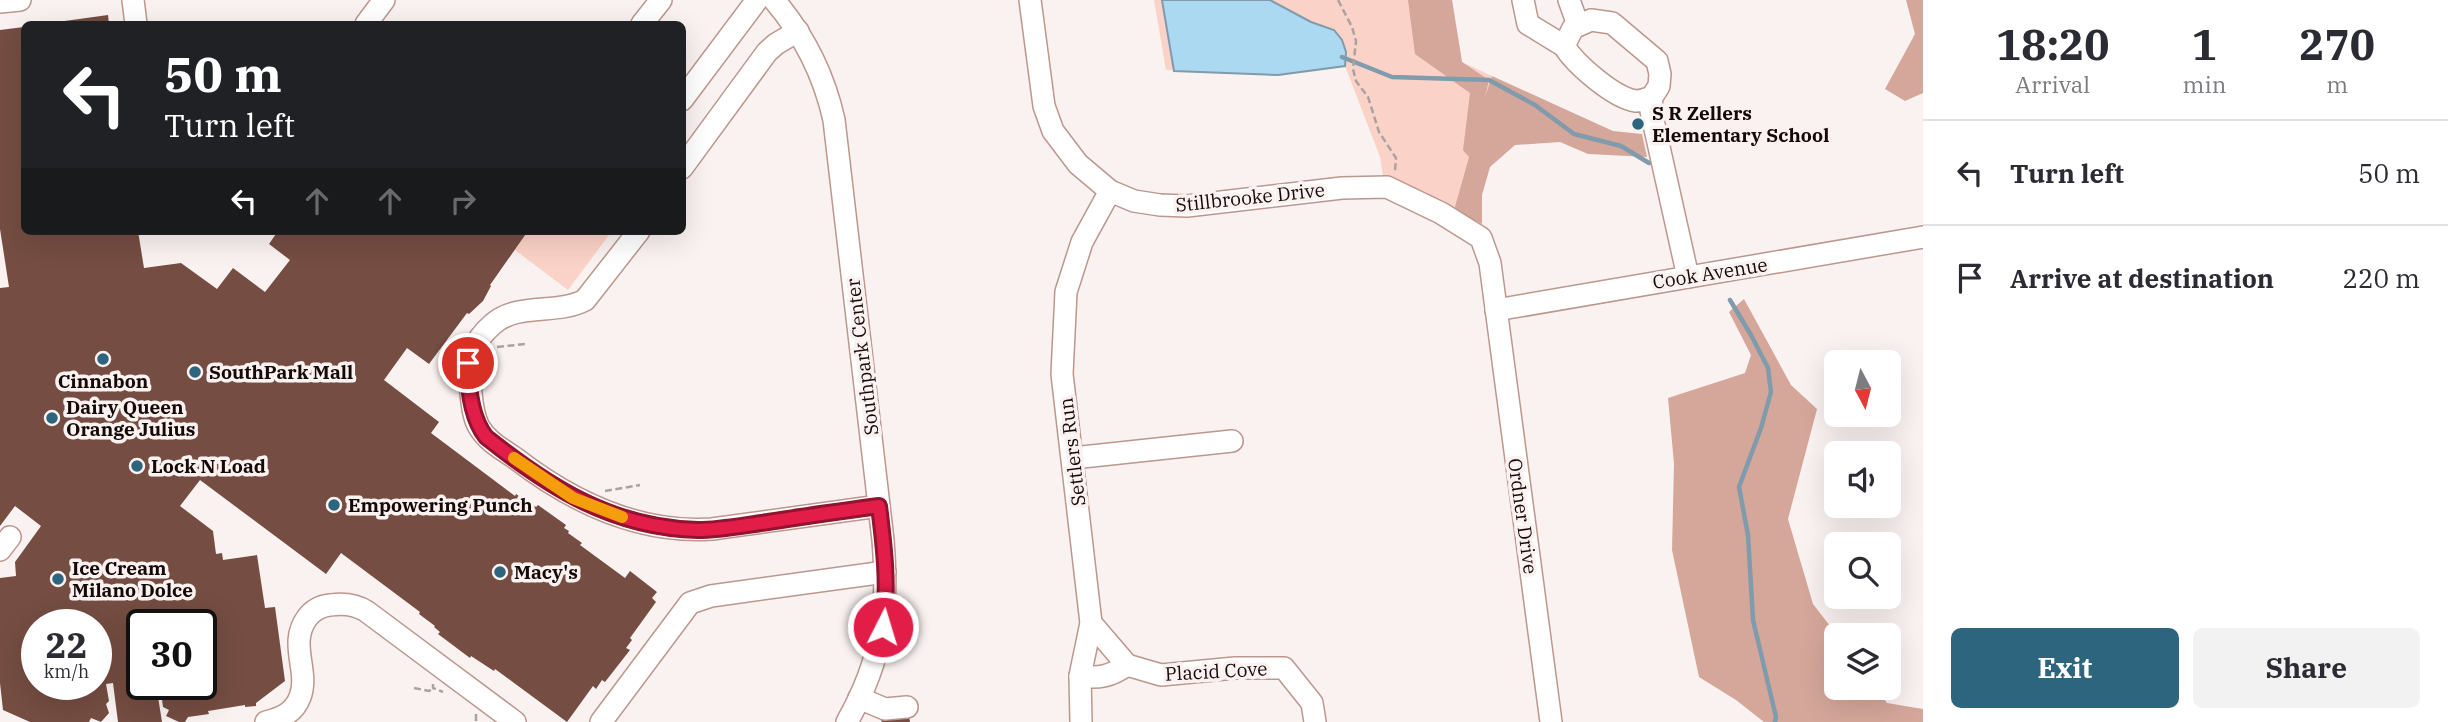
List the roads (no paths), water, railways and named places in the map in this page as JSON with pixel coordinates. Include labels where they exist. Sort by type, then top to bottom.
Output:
[{"type":"street","points":[[0,2],[20,0]]},
{"type":"street","points":[[133,0],[136,21]]},
{"type":"street","points":[[368,21],[384,0]]},
{"type":"street","points":[[644,21],[661,0]]},
{"type":"street","points":[[686,95],[757,0]]},
{"type":"street","name":"Southpark Center","points":[[774,0],[798,31],[817,66],[834,120],[879,506],[885,572],[881,637],[872,668],[846,722]]},
{"type":"street","name":"Stillbrooke Drive","points":[[1030,0],[1044,106],[1053,131],[1078,164],[1110,191],[1134,201],[1187,206],[1351,187],[1387,187],[1441,213],[1480,238],[1490,263],[1496,310]]},
{"type":"street","points":[[1569,0],[1578,25]]},
{"type":"street","points":[[1523,1],[1528,24],[1564,46],[1585,70],[1627,98],[1639,102],[1652,97]]},
{"type":"street","points":[[1564,46],[1573,28],[1578,25],[1591,20],[1612,23],[1657,61],[1659,86],[1652,97],[1651,111],[1688,277]]},
{"type":"street","points":[[686,163],[767,52],[798,31]]},
{"type":"street","name":"Settlers Run","points":[[1081,722],[1080,676],[1091,623],[1062,374],[1066,292],[1082,242],[1110,191]]},
{"type":"street","points":[[636,235],[585,300],[574,305],[506,315],[487,330],[473,350],[468,363],[474,413],[486,437],[573,498],[611,514],[657,524],[696,530],[712,529],[879,506]]},
{"type":"street","name":"Cook Avenue","points":[[1496,310],[1923,237]]},
{"type":"street","name":"Ordner Drive","points":[[1496,310],[1551,722]]},
{"type":"street","points":[[1073,458],[1232,441]]},
{"type":"street","points":[[601,722],[691,603],[710,596],[885,572]]},
{"type":"street","points":[[266,722],[285,715],[299,700],[302,681],[298,644],[305,621],[319,608],[342,604],[358,606],[366,611],[515,722]]},
{"type":"street","points":[[1080,676],[1105,677],[1127,665],[1091,623]]},
{"type":"street","name":"Placid Cove","points":[[1127,665],[1161,675],[1235,668],[1284,668],[1312,703],[1315,722]]},
{"type":"street","points":[[859,698],[885,709],[907,707]]},
{"type":"water","points":[[1162,0],[1270,0],[1311,22],[1334,30],[1342,40],[1346,52],[1345,66],[1278,75],[1174,71]]},
{"type":"waterway","points":[[1342,57],[1392,77],[1489,80],[1535,105],[1574,134],[1621,146],[1649,163]]},
{"type":"waterway","points":[[1730,300],[1768,368],[1771,392],[1739,487],[1748,535],[1753,620],[1775,722]]},
{"type":"place","name":"S R Zellers Elementary School","points":[[1638,124]]},
{"type":"place","name":"Cinnabon","points":[[103,359]]},
{"type":"place","name":"SouthPark Mall","points":[[195,372]]},
{"type":"place","name":"Dairy Queen Orange Julius","points":[[52,418]]},
{"type":"place","name":"Lock N Load","points":[[137,466]]},
{"type":"place","name":"Empowering Punch","points":[[334,505]]},
{"type":"place","name":"Macy's","points":[[500,572]]},
{"type":"place","name":"Ice Cream Milano Dolce","points":[[58,579]]}]
